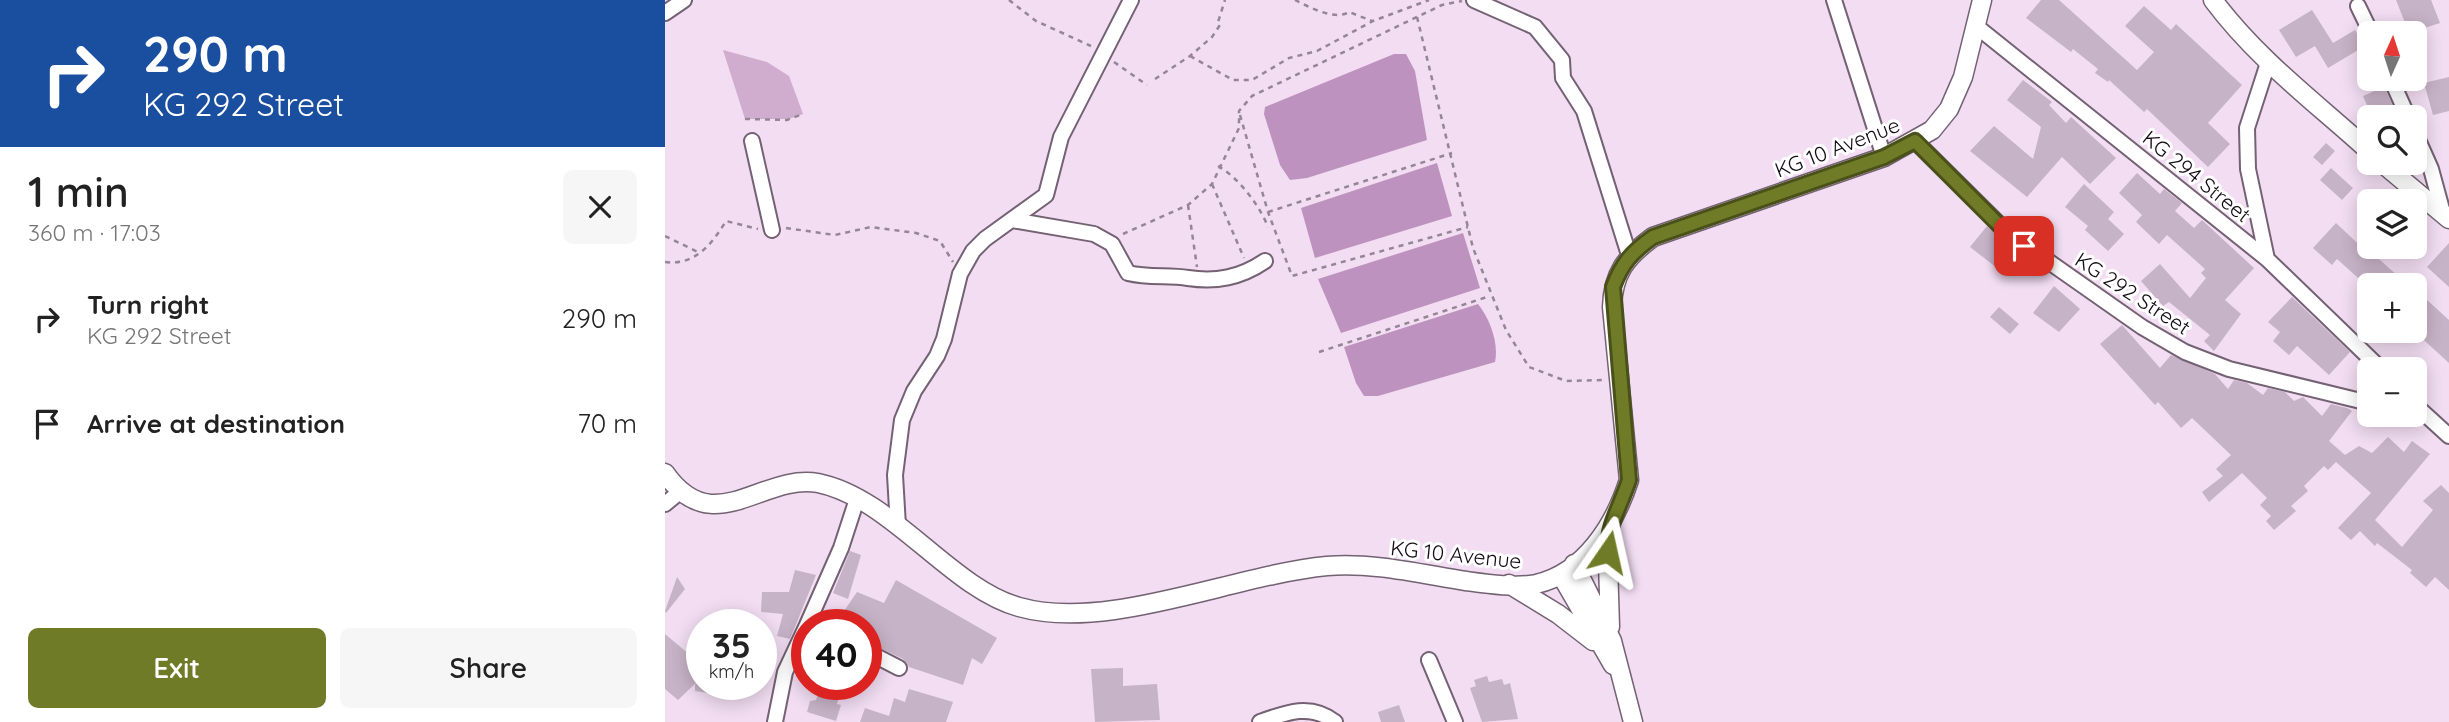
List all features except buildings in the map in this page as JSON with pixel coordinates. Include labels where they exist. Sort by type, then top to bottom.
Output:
[{"type":"street","points":[[665,13],[684,0]]},
{"type":"street","points":[[898,526],[895,475],[902,420],[914,391],[940,348],[960,274],[973,251],[1046,195],[1061,136],[1131,0]]},
{"type":"street","points":[[1471,0],[1535,27],[1563,60],[1563,78],[1584,111],[1629,255]]},
{"type":"street","points":[[1834,0],[1884,157]]},
{"type":"street","name":"KG 10 Avenue","points":[[665,473],[682,491],[698,500],[726,505],[798,483],[818,484],[857,499],[982,589],[1015,606],[1041,612],[1076,614],[1118,609],[1329,566],[1373,568],[1509,584],[1535,584],[1567,569],[1607,530],[1621,508],[1629,480],[1613,287],[1629,255],[1653,237],[1884,157],[1932,130],[1949,109],[1963,77],[1982,0]]},
{"type":"street","points":[[2213,0],[2235,30],[2268,63],[2357,141]]},
{"type":"street","points":[[2358,6],[2365,21]]},
{"type":"street","name":"KG 294 Street","points":[[1976,26],[2267,259],[2369,357]]},
{"type":"street","points":[[2267,259],[2248,169],[2247,128],[2268,63]]},
{"type":"street","points":[[752,141],[772,230]]},
{"type":"street","name":"KG 292 Street","points":[[1915,141],[2007,233],[2141,327],[2185,352],[2229,369],[2357,400]]},
{"type":"street","points":[[2427,160],[2446,216]]},
{"type":"street","points":[[2396,175],[2446,216]]},
{"type":"street","points":[[1013,220],[1094,234],[1112,244],[1128,273],[1144,277],[1187,278],[1202,282],[1252,270],[1265,261]]},
{"type":"street","points":[[2427,417],[2449,436]]},
{"type":"street","points":[[665,505],[682,491]]},
{"type":"street","points":[[814,609],[841,548],[857,499]]},
{"type":"street","points":[[1606,643],[1607,530]]},
{"type":"street","points":[[1567,569],[1621,677],[1633,722]]},
{"type":"street","points":[[1509,584],[1606,643]]},
{"type":"street","points":[[882,660],[899,668]]},
{"type":"street","points":[[1429,660],[1455,722]]},
{"type":"street","points":[[775,722],[785,672],[791,663]]},
{"type":"street","points":[[1260,722],[1299,710],[1325,714],[1335,722]]},
{"type":"path","points":[[1009,0],[1036,21],[1104,54],[1147,85]]},
{"type":"path","points":[[1155,79],[1190,56],[1212,37],[1220,25],[1218,22],[1225,0]]},
{"type":"path","points":[[1295,0],[1335,16],[1349,12],[1373,21]]},
{"type":"path","points":[[1190,56],[1233,80],[1252,80],[1289,58],[1317,51],[1346,38],[1373,21],[1429,0]]},
{"type":"path","points":[[1112,244],[1120,235],[1137,231],[1160,216],[1188,205],[1212,184],[1218,166],[1239,128],[1239,111],[1252,96],[1442,5],[1471,0]]},
{"type":"path","points":[[1417,17],[1468,227],[1490,296],[1529,367],[1566,381],[1619,379]]},
{"type":"path","points":[[1239,111],[1268,212],[1292,276],[1468,227]]},
{"type":"path","points":[[745,119],[787,120],[803,114]]},
{"type":"path","points":[[1268,212],[1452,153]]},
{"type":"path","points":[[1218,166],[1229,172],[1262,212],[1268,227]]},
{"type":"path","points":[[1212,184],[1242,256],[1252,270]]},
{"type":"path","points":[[1187,278],[1203,272],[1196,266],[1188,205]]},
{"type":"path","points":[[665,262],[674,263],[711,246],[726,221],[742,227],[772,230],[790,228],[835,235],[871,227],[916,233],[940,241],[960,274]]},
{"type":"path","points":[[665,236],[700,253]]},
{"type":"path","points":[[1319,352],[1490,296]]},
{"type":"shaded area","points":[[723,50],[767,62],[789,76],[803,114],[789,119],[745,119]]},
{"type":"shaded area","points":[[1394,54],[1406,54],[1415,71],[1427,140],[1307,178],[1290,180],[1280,165],[1264,114],[1265,107]]},
{"type":"shaded area","points":[[1437,163],[1452,216],[1315,258],[1301,208]]},
{"type":"shaded area","points":[[1463,233],[1480,288],[1341,333],[1318,279]]},
{"type":"shaded area","points":[[1478,304],[1493,332],[1495,362],[1378,396],[1364,396],[1356,383],[1344,347]]},
{"type":"route","points":[[1608,552],[1607,530],[1621,508],[1629,480],[1627,438],[1612,307],[1613,287],[1629,255],[1653,237],[1884,157],[1915,141],[2007,233],[2024,246]]}]
